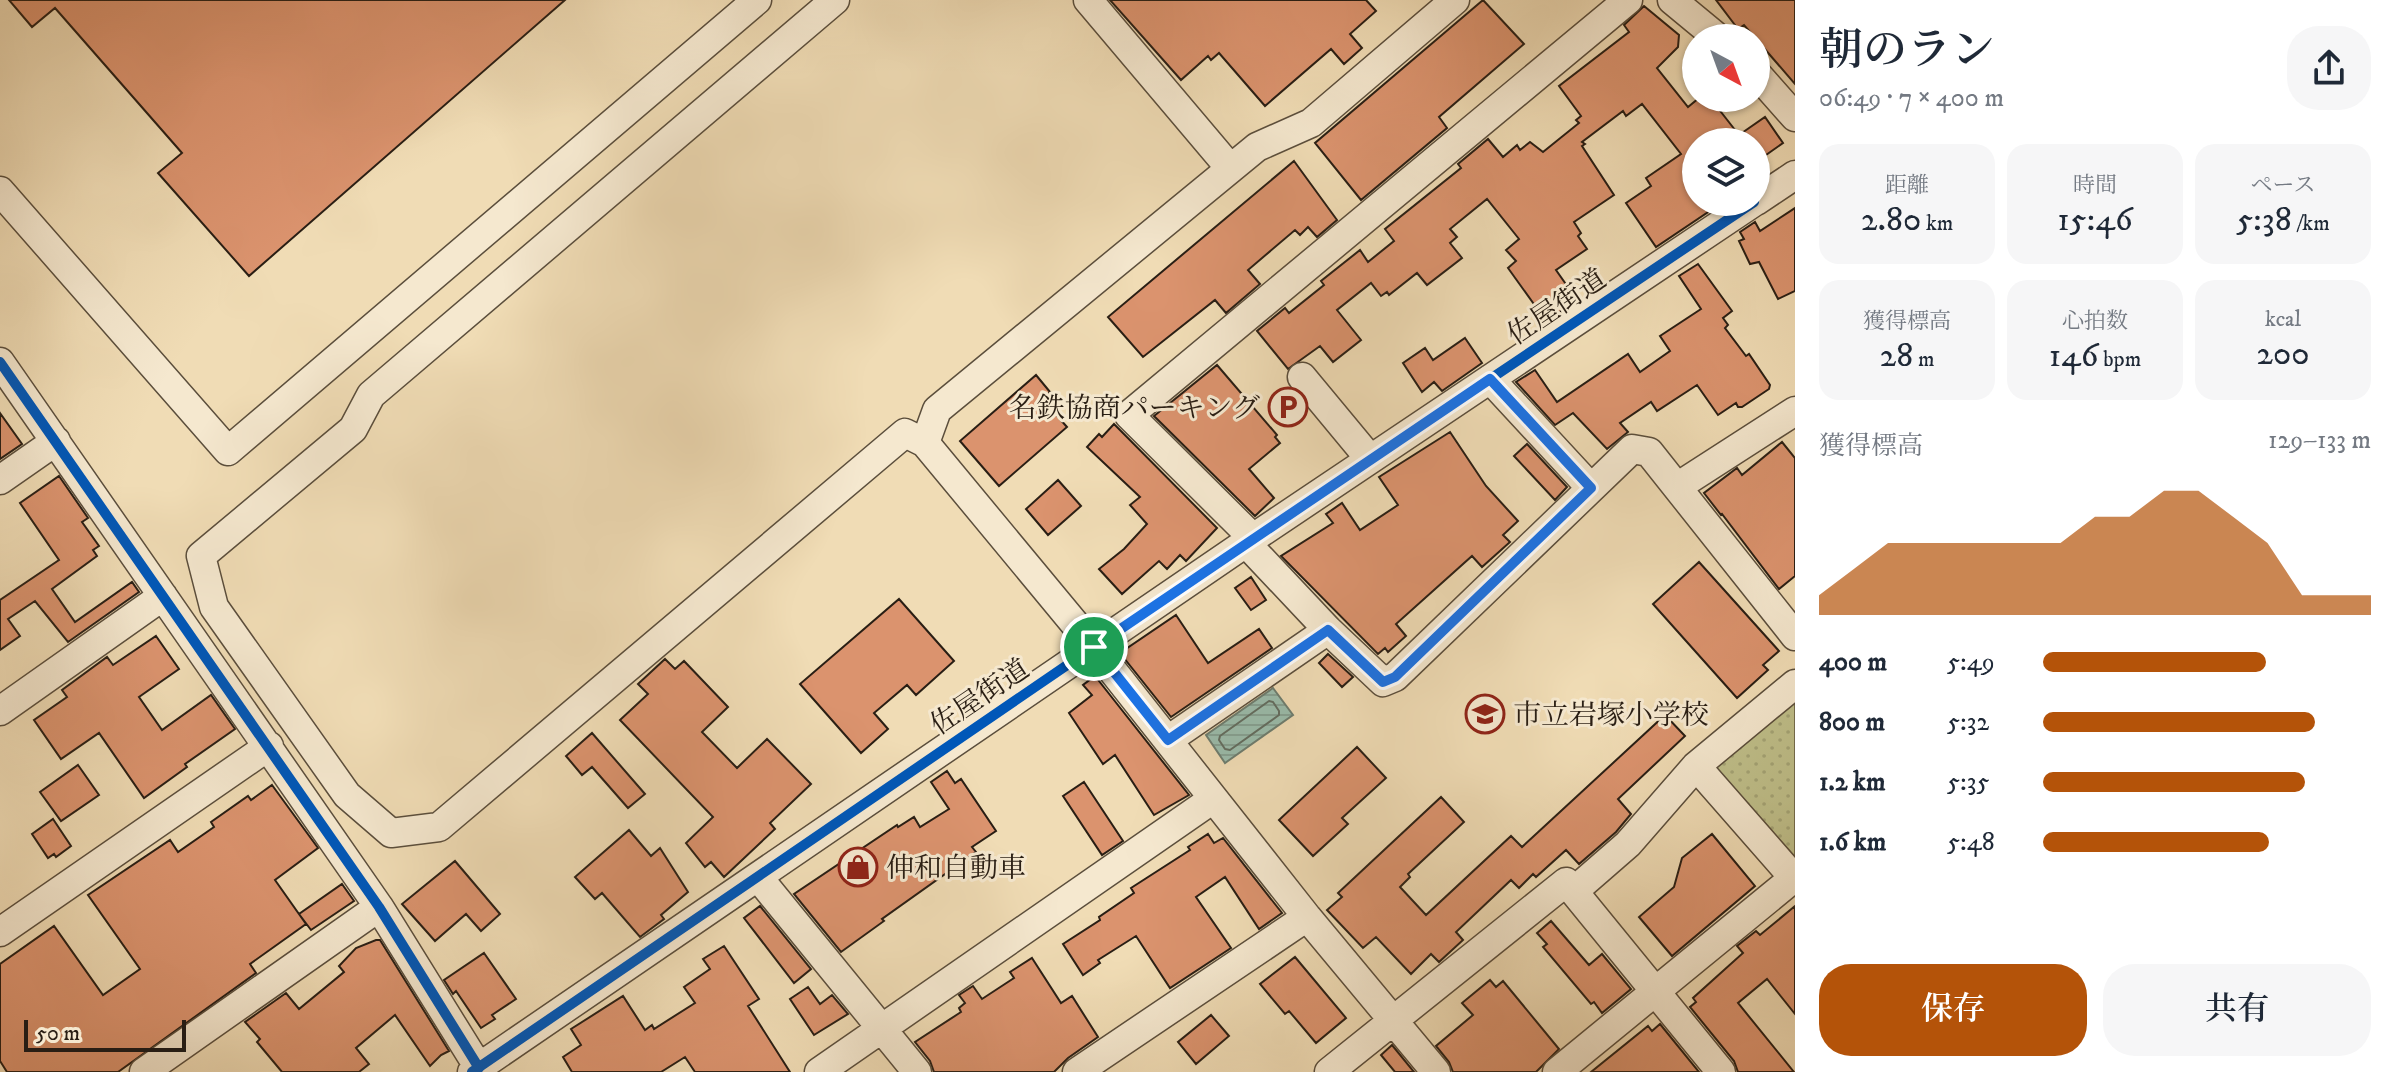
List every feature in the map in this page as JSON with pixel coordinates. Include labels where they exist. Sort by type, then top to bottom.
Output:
[{"type":"street","points":[[0,191],[228,451],[757,0]]},
{"type":"street","points":[[835,0],[371,395],[353,429],[201,556],[214,607],[347,795],[391,833],[439,827],[905,433],[925,443],[1094,647],[1307,917],[1436,1072]]},
{"type":"street","points":[[1088,0],[1230,168]]},
{"type":"street","points":[[925,443],[937,410],[1230,168],[1257,147],[1311,123],[1455,0]]},
{"type":"street","points":[[1628,0],[1129,415],[1250,541],[1328,630],[1383,682],[1395,677],[1632,449],[1649,452],[1795,636]]},
{"type":"street","points":[[1672,0],[1701,24]]},
{"type":"street","points":[[1770,89],[1795,117]]},
{"type":"street","name":"佐屋街道","points":[[1770,191],[1795,175]]},
{"type":"street","name":"佐屋街道","points":[[476,1070],[1370,459],[1733,216]]},
{"type":"street","points":[[0,362],[379,907],[476,1070]]},
{"type":"street","points":[[1302,377],[1370,459]]},
{"type":"street","points":[[1490,379],[1591,488]]},
{"type":"street","points":[[1677,487],[1795,411]]},
{"type":"street","points":[[0,480],[56,441]]},
{"type":"street","points":[[0,711],[163,596]]},
{"type":"street","points":[[1168,740],[1328,630]]},
{"type":"street","points":[[1574,891],[1628,844],[1696,766],[1795,684]]},
{"type":"street","points":[[0,932],[269,746]]},
{"type":"street","points":[[1557,1072],[1795,877],[1696,766]]},
{"type":"street","points":[[819,1072],[1213,799]]},
{"type":"street","points":[[758,877],[917,1072]]},
{"type":"street","points":[[1329,1072],[1566,882],[1721,1072]]},
{"type":"street","points":[[144,1072],[379,907]]},
{"type":"street","points":[[1077,1072],[1307,917]]},
{"type":"green space","points":[[1795,696],[1795,857],[1786,857],[1715,773],[1718,759]]},
{"type":"water","points":[[1273,688],[1293,715],[1225,763],[1206,735]]},
{"type":"building","points":[[9,0],[565,0],[249,276],[158,173],[182,153],[55,8],[32,27]]},
{"type":"building","points":[[1110,0],[1366,0],[1376,11],[1350,34],[1362,48],[1344,64],[1331,49],[1265,106],[1219,53],[1211,60],[1208,56],[1181,80]]},
{"type":"building","points":[[1483,0],[1524,44],[1439,117],[1447,128],[1361,200],[1315,143]]},
{"type":"building","points":[[1716,0],[1795,0],[1795,84],[1770,55],[1770,24],[1734,24]]},
{"type":"building","points":[[1644,6],[1679,35],[1678,47],[1657,68],[1682,99],[1682,112],[1721,112],[1734,128],[1682,128],[1682,216],[1702,216],[1656,247],[1626,203],[1651,186],[1646,178],[1681,154],[1642,104],[1626,116],[1623,111],[1582,142],[1614,195],[1574,222],[1581,233],[1578,236],[1587,249],[1556,270],[1577,300],[1546,321],[1508,268],[1516,261],[1506,250],[1519,239],[1487,199],[1450,229],[1457,237],[1450,243],[1462,258],[1427,285],[1417,273],[1389,295],[1387,292],[1381,296],[1371,283],[1337,310],[1361,340],[1333,362],[1320,346],[1288,369],[1257,331],[1285,308],[1289,313],[1324,285],[1321,281],[1360,250],[1368,262],[1394,241],[1385,229],[1461,168],[1458,164],[1488,139],[1503,157],[1517,145],[1520,150],[1530,142],[1543,152],[1579,123],[1576,120],[1581,116],[1559,86],[1629,32],[1624,25]]},
{"type":"building","points":[[1765,117],[1783,143],[1770,152],[1770,128],[1749,128]]},
{"type":"building","points":[[1294,161],[1337,220],[1317,237],[1308,227],[1300,235],[1295,230],[1248,270],[1260,284],[1226,313],[1215,300],[1143,357],[1108,317]]},
{"type":"building","points":[[1795,208],[1795,291],[1778,299],[1759,262],[1750,264],[1739,241],[1744,239],[1740,232],[1755,222],[1760,231]]},
{"type":"building","points":[[1698,264],[1732,311],[1723,318],[1728,325],[1725,328],[1746,356],[1749,354],[1770,385],[1769,389],[1742,407],[1736,403],[1718,415],[1697,385],[1657,411],[1651,402],[1620,423],[1628,432],[1607,449],[1573,413],[1555,425],[1516,382],[1535,370],[1557,402],[1628,354],[1640,372],[1670,351],[1660,336],[1701,309],[1679,276]]},
{"type":"building","points":[[1465,338],[1482,363],[1442,391],[1434,382],[1422,392],[1403,363],[1425,348],[1433,360]]},
{"type":"building","points":[[1217,365],[1277,435],[1275,437],[1280,443],[1249,469],[1274,498],[1255,516],[1154,416]]},
{"type":"building","points":[[1036,375],[1050,392],[1042,399],[1067,427],[999,486],[960,441]]},
{"type":"building","points":[[0,413],[22,444],[0,459]]},
{"type":"building","points":[[1114,424],[1217,528],[1186,561],[1180,555],[1167,569],[1159,561],[1122,594],[1099,569],[1124,549],[1147,524],[1130,505],[1140,497],[1087,447]]},
{"type":"building","points":[[1450,432],[1486,486],[1518,521],[1503,535],[1510,542],[1482,567],[1472,556],[1396,624],[1406,636],[1388,652],[1385,648],[1378,654],[1281,556],[1333,523],[1326,514],[1342,503],[1360,530],[1398,505],[1379,477]]},
{"type":"building","points":[[1782,442],[1795,458],[1795,576],[1779,589],[1704,493],[1737,468],[1742,475]]},
{"type":"building","points":[[1527,444],[1567,487],[1555,500],[1514,456]]},
{"type":"building","points":[[59,476],[88,518],[82,522],[99,546],[93,550],[97,556],[52,589],[75,622],[132,582],[139,592],[68,642],[35,601],[8,619],[20,636],[0,650],[0,600],[59,560],[20,503]]},
{"type":"building","points":[[1058,480],[1081,506],[1048,535],[1026,509]]},
{"type":"building","points":[[1699,562],[1779,651],[1763,665],[1768,670],[1737,698],[1653,604]]},
{"type":"building","points":[[1251,577],[1266,600],[1251,610],[1235,588]]},
{"type":"building","points":[[899,599],[954,661],[916,695],[907,685],[874,713],[888,729],[861,753],[800,684]]},
{"type":"building","points":[[1176,615],[1208,663],[1259,629],[1272,648],[1171,717],[1120,653]]},
{"type":"building","points":[[156,636],[179,669],[139,697],[162,730],[211,695],[235,729],[144,798],[99,733],[61,759],[34,720],[67,697],[62,690],[107,657],[113,665]]},
{"type":"building","points":[[1328,654],[1353,677],[1342,687],[1319,663]]},
{"type":"building","points":[[665,659],[675,669],[684,661],[728,707],[702,732],[737,768],[767,739],[811,784],[770,823],[775,829],[724,877],[711,862],[705,867],[686,843],[713,817],[620,720],[648,694],[638,684]]},
{"type":"building","points":[[1095,676],[1189,795],[1154,815],[1115,755],[1103,764],[1069,713],[1092,695],[1083,685]]},
{"type":"building","points":[[1665,715],[1685,736],[1618,799],[1631,814],[1616,832],[1579,864],[1566,850],[1519,888],[1511,880],[1456,932],[1463,940],[1439,962],[1431,954],[1411,974],[1376,937],[1363,948],[1327,910],[1342,897],[1338,893],[1441,797],[1464,822],[1408,874],[1410,877],[1400,887],[1426,915],[1511,836],[1522,847]]},
{"type":"building","points":[[592,733],[645,794],[628,808],[592,767],[582,775],[566,756]]},
{"type":"building","points":[[1357,747],[1386,778],[1342,818],[1348,824],[1313,856],[1279,820]]},
{"type":"building","points":[[78,765],[99,795],[61,821],[40,792]]},
{"type":"building","points":[[947,771],[955,783],[961,779],[996,831],[972,847],[976,852],[841,952],[794,894],[897,825],[914,817],[920,827],[949,809],[931,782]]},
{"type":"building","points":[[1084,782],[1123,841],[1102,855],[1063,796]]},
{"type":"building","points":[[272,785],[318,848],[275,880],[306,924],[250,964],[256,973],[118,1072],[7,1072],[0,1061],[0,964],[54,926],[103,995],[140,969],[88,895],[170,840],[178,852],[214,827],[211,822],[248,796],[251,800]]},
{"type":"building","points":[[53,819],[71,846],[56,857],[54,854],[48,858],[32,834]]},
{"type":"building","points":[[629,830],[651,856],[660,848],[688,892],[661,915],[664,919],[640,937],[602,893],[595,899],[575,877]]},
{"type":"building","points":[[1208,834],[1214,843],[1223,838],[1282,913],[1259,929],[1225,877],[1196,897],[1231,948],[1170,988],[1136,936],[1098,960],[1100,963],[1083,975],[1063,944],[1134,893],[1131,888],[1190,850],[1188,847]]},
{"type":"building","points":[[1712,834],[1755,886],[1672,956],[1639,917],[1674,887],[1682,858]]},
{"type":"building","points":[[455,861],[500,914],[481,931],[466,914],[435,941],[402,904]]},
{"type":"building","points":[[342,884],[354,901],[311,930],[299,914]]},
{"type":"building","points":[[760,906],[811,969],[794,983],[744,918]]},
{"type":"building","points":[[1795,906],[1795,1014],[1767,979],[1738,1003],[1794,1072],[1738,1072],[1734,1061],[1690,1007],[1696,1002],[1693,998],[1743,953],[1737,946],[1756,931],[1760,935]]},
{"type":"building","points":[[1551,921],[1589,965],[1602,954],[1631,989],[1602,1013],[1543,947],[1547,944],[1537,933]]},
{"type":"building","points":[[380,940],[449,1051],[430,1066],[395,1015],[356,1048],[369,1064],[359,1072],[282,1072],[245,1022],[286,993],[299,1009],[344,972],[339,966],[356,948]]},
{"type":"building","points":[[724,946],[759,999],[748,1006],[790,1072],[695,1072],[685,1057],[661,1072],[572,1072],[563,1057],[581,1045],[571,1029],[623,996],[645,1030],[652,1025],[654,1029],[695,1003],[684,987],[710,969],[703,959]]},
{"type":"building","points":[[484,953],[516,999],[492,1015],[495,1019],[481,1028],[456,991],[453,994],[444,980]]},
{"type":"building","points":[[1295,957],[1346,1018],[1316,1043],[1289,1011],[1285,1014],[1260,984]]},
{"type":"building","points":[[1032,958],[1061,1003],[1072,996],[1098,1037],[1054,1072],[934,1072],[930,1061],[915,1042],[961,1012],[959,1008],[965,1003],[959,995],[973,986],[982,999],[1014,978],[1010,972]]},
{"type":"building","points":[[1490,980],[1496,987],[1503,981],[1559,1049],[1536,1072],[1453,1072],[1436,1046],[1473,1015],[1462,1003]]},
{"type":"building","points":[[808,987],[820,1004],[832,995],[848,1014],[814,1035],[790,999]]},
{"type":"building","points":[[1211,1015],[1229,1036],[1196,1064],[1178,1042]]},
{"type":"building","points":[[1660,1024],[1699,1072],[1591,1072],[1648,1026],[1652,1031]]},
{"type":"building","points":[[1392,1045],[1414,1072],[1395,1072],[1381,1055]]},
{"type":"cycle path","points":[[472,1072],[1253,538],[1733,216]]},
{"type":"cycle path","points":[[0,362],[379,907],[479,1068]]},
{"type":"place","name":"名鉄協商パーキング","points":[[1288,407]]},
{"type":"place","name":"市立岩塚小学校","points":[[1485,714]]},
{"type":"place","name":"伸和自動車","points":[[858,867]]},
{"type":"route","points":[[1490,379],[1591,488],[1395,677],[1383,682],[1328,630],[1168,740],[1094,647],[1490,379]]}]
